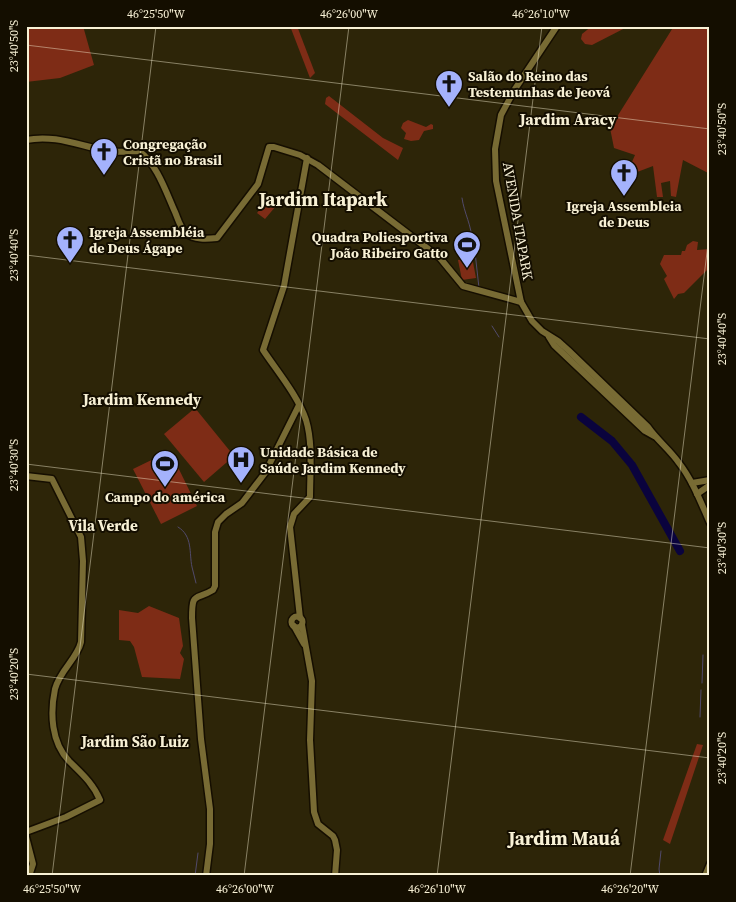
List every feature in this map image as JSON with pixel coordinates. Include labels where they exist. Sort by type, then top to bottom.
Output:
[{"type":"street","name":"AVENIDA ITAPARK","points":[[557,26],[508,100],[501,115],[496,136],[494,162],[496,181],[521,302],[532,321],[548,336],[558,341],[648,427],[678,462],[692,483],[710,523]]},
{"type":"street","points":[[26,140],[66,140],[108,152],[139,151],[149,161],[156,173],[184,231],[194,237],[217,238],[258,184],[269,147],[274,147],[307,158],[331,174],[426,246],[445,263],[458,282],[469,288],[521,302]]},
{"type":"street","points":[[307,158],[284,286],[263,350],[299,404],[306,419],[309,435],[310,497],[294,514],[290,527],[298,602],[295,610],[307,650],[312,681],[310,740],[314,812],[318,824],[333,836],[337,850],[335,876]]},
{"type":"street","points":[[444,273],[452,274]]},
{"type":"street","points":[[206,876],[210,844],[210,809],[201,740],[192,608],[195,598],[213,590],[215,532],[218,522],[242,503],[265,473],[299,404]]},
{"type":"street","points":[[26,476],[52,479],[81,537],[83,566],[81,642],[55,688],[53,727],[54,735],[61,751],[94,787],[100,800],[26,832]]},
{"type":"street","points":[[692,483],[710,480]]},
{"type":"street","points":[[697,494],[710,485]]},
{"type":"street","points":[[299,620],[300,627],[294,626],[307,650]]},
{"type":"street","points":[[26,837],[33,864],[29,876]]},
{"type":"street","points":[[705,876],[710,864]]},
{"type":"shaded area","points":[[26,26],[83,26],[94,65],[60,78],[26,82]]},
{"type":"shaded area","points":[[290,26],[297,26],[315,73],[310,78]]},
{"type":"shaded area","points":[[592,26],[629,26],[592,45],[585,44],[581,39],[582,34]]},
{"type":"shaded area","points":[[674,26],[710,26],[710,174],[683,160],[676,197],[671,196],[670,181],[661,183],[663,197],[657,197],[653,166],[632,174],[628,171],[635,155],[614,148],[610,128]]},
{"type":"shaded area","points":[[329,96],[383,138],[403,148],[398,160],[325,104],[326,98]]},
{"type":"shaded area","points":[[408,120],[426,127],[431,124],[433,129],[424,131],[419,140],[411,141],[404,139],[406,133],[401,128],[403,123]]},
{"type":"shaded area","points":[[268,199],[276,206],[265,219],[257,213]]},
{"type":"shaded area","points":[[693,241],[698,242],[697,250],[710,249],[710,267],[684,293],[678,294],[674,299],[664,279],[667,276],[660,264],[664,255],[681,255],[687,245]]},
{"type":"shaded area","name":"Quadra Poliesportiva João Ribeiro Gatto","points":[[472,257],[476,278],[462,280],[458,260]]},
{"type":"shaded area","points":[[195,408],[234,456],[204,482],[164,434]]},
{"type":"shaded area","name":"Campo do américa","points":[[170,451],[197,506],[161,524],[133,469]]},
{"type":"shaded area","points":[[149,606],[179,618],[183,646],[180,653],[184,659],[180,679],[142,677],[134,647],[130,641],[119,640],[119,610],[138,613]]},
{"type":"shaded area","points":[[697,744],[703,745],[670,844],[663,840]]},
{"type":"waterway","points":[[462,198],[471,230],[472,241]]},
{"type":"waterway","points":[[475,252],[479,288]]},
{"type":"waterway","points":[[492,326],[499,337]]},
{"type":"waterway","points":[[581,417],[612,441],[632,465],[680,551]]},
{"type":"waterway","points":[[178,527],[186,535],[190,545],[196,583]]},
{"type":"waterway","points":[[702,683],[703,655]]},
{"type":"waterway","points":[[700,717],[701,690]]},
{"type":"waterway","points":[[660,876],[661,851]]},
{"type":"waterway","points":[[195,876],[198,853]]},
{"type":"place","name":"Salão do Reino das Testemunhas de Jeová","points":[[449,108]]},
{"type":"place","name":"Congregação Cristã no Brasil","points":[[104,176]]},
{"type":"place","name":"Igreja Assembleia de Deus","points":[[624,197]]},
{"type":"place","name":"Igreja Assembléia de Deus Ágape","points":[[70,264]]},
{"type":"place","name":"Quadra Poliesportiva João Ribeiro Gatto","points":[[467,269]]},
{"type":"place","name":"Unidade Básica de Saúde Jardim Kennedy","points":[[241,484]]},
{"type":"place","name":"Campo do américa","points":[[165,488]]},
{"type":"district","name":"Jardim Aracy","points":[[568,119]]},
{"type":"district","name":"Jardim Itapark","points":[[323,199]]},
{"type":"district","name":"Jardim Kennedy","points":[[142,399]]},
{"type":"district","name":"Vila Verde","points":[[103,525]]},
{"type":"district","name":"Jardim São Luiz","points":[[135,741]]},
{"type":"district","name":"Jardim Mauá","points":[[564,838]]}]
